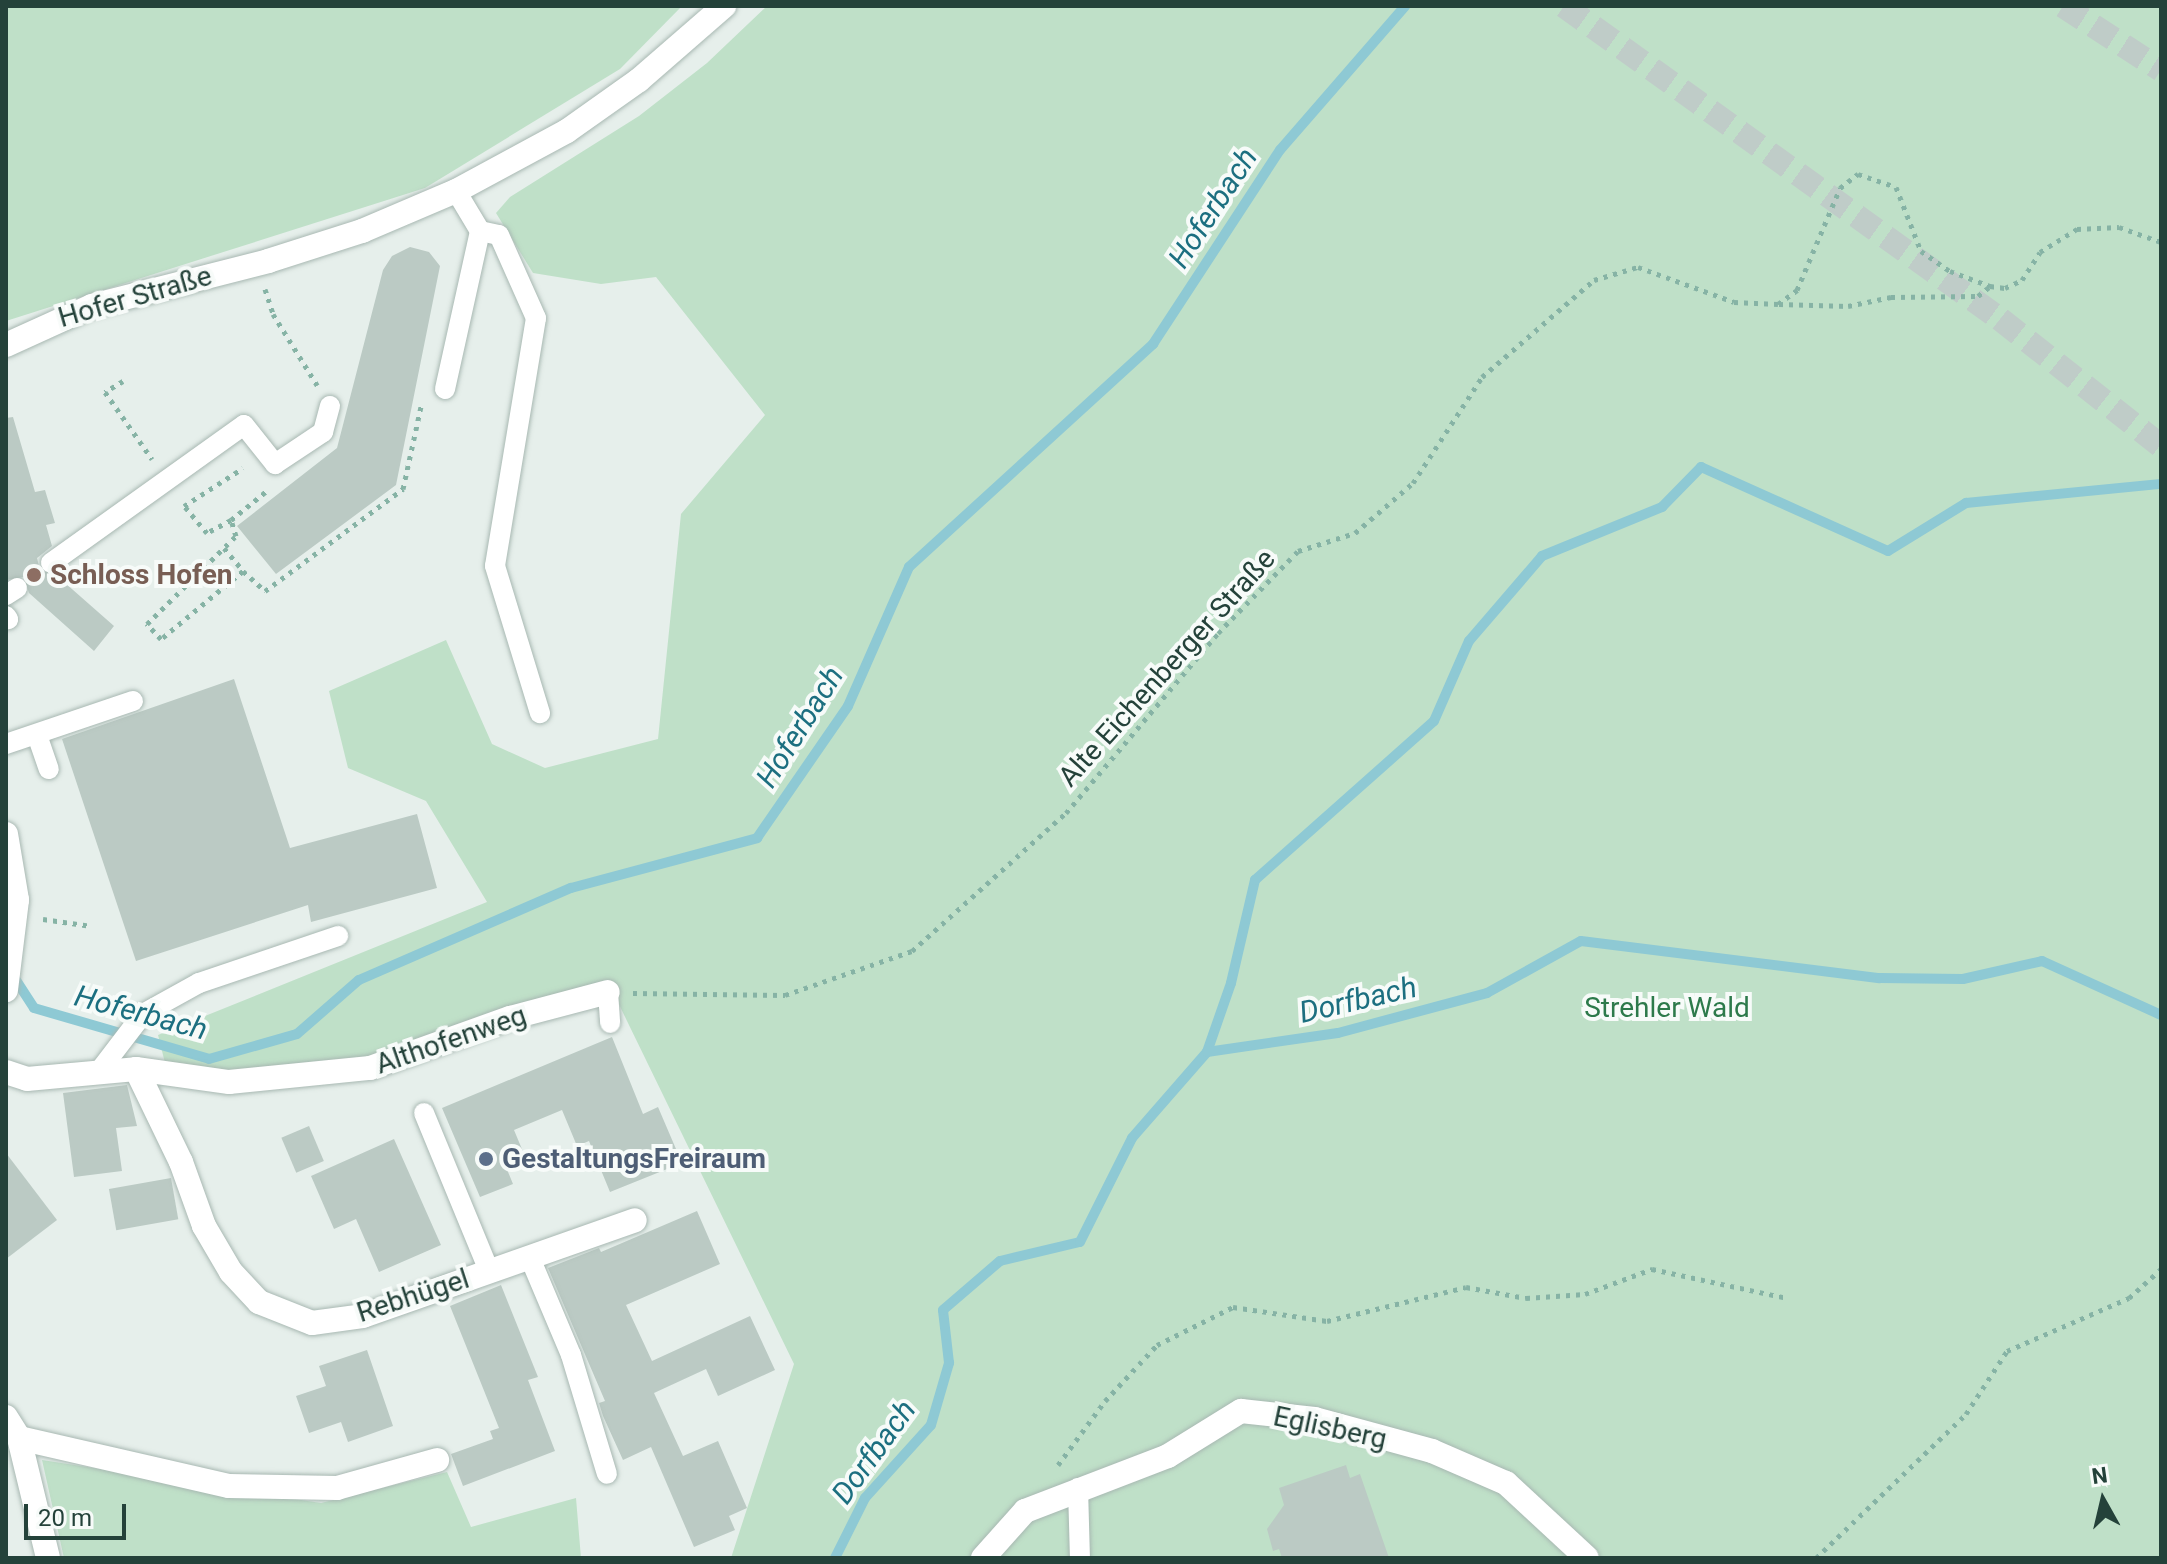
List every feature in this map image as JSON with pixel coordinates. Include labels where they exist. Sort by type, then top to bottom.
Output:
[{"type":"street","name":"Hofer Straße","points":[[6,345],[92,306],[266,271],[456,191],[567,131],[639,80],[724,6]]},
{"type":"street","points":[[6,834],[17,900],[7,986]]},
{"type":"street","name":"Althofenweg","points":[[6,1072],[27,1079],[136,1069],[229,1082],[370,1068],[510,1018],[608,992]]},
{"type":"street","name":"Rebhügel","points":[[136,1069],[181,1162],[204,1226],[231,1272],[259,1302],[312,1323],[363,1316],[635,1220]]},
{"type":"street","name":"Eglisberg","points":[[983,1558],[1025,1511],[1078,1488],[1168,1456],[1241,1411],[1315,1419],[1432,1451],[1506,1483],[1587,1558]]},
{"type":"street","points":[[12,1428],[229,1486],[337,1488],[437,1460]]},
{"type":"street","points":[[12,1428],[48,1558]]},
{"type":"lane","points":[[445,389],[480,231],[456,191]]},
{"type":"lane","points":[[480,231],[499,235],[536,318],[495,566],[540,713]]},
{"type":"lane","points":[[51,563],[244,425],[275,464],[323,432],[330,406]]},
{"type":"lane","points":[[6,744],[133,701]]},
{"type":"lane","points":[[43,730],[49,769]]},
{"type":"lane","points":[[97,1074],[143,1014],[199,983],[338,936]]},
{"type":"lane","points":[[608,992],[610,1023]]},
{"type":"lane","points":[[424,1113],[489,1271]]},
{"type":"lane","points":[[530,1258],[571,1355],[607,1474]]},
{"type":"lane","points":[[1078,1488],[1080,1558]]},
{"type":"path","points":[[1778,304],[1797,290],[1840,188],[1858,174],[1896,187],[1921,251],[1950,271],[1990,286],[2005,288],[2022,280],[2040,252],[2077,229],[2119,227],[2161,242]]},
{"type":"path","name":"Alte Eichenberger Straße","points":[[608,992],[785,995],[912,951],[1066,813],[1218,633],[1298,551],[1355,533],[1413,483],[1482,377],[1594,280],[1638,267],[1734,302],[1848,306],[1891,297],[1978,296],[1990,286]]},
{"type":"path","points":[[266,271],[273,314],[330,406]]},
{"type":"path","points":[[123,381],[105,392],[153,462],[166,453]]},
{"type":"path","points":[[275,464],[270,488],[231,520],[207,533],[184,506],[238,468],[275,464]]},
{"type":"path","points":[[224,548],[265,591],[403,489]]},
{"type":"path","points":[[231,520],[236,536],[147,624],[161,639],[243,571]]},
{"type":"path","points":[[34,918],[92,926]]},
{"type":"path","points":[[1025,1511],[1105,1401],[1157,1345],[1233,1307],[1327,1321],[1466,1287],[1526,1298],[1585,1294],[1652,1269],[1787,1298]]},
{"type":"path","points":[[1816,1558],[1966,1414],[2007,1351],[2129,1298],[2161,1269]]},
{"type":"green space","points":[[6,6],[682,6],[620,69],[425,188],[6,321]]},
{"type":"green space","name":"Strehler Wald","points":[[767,6],[2161,6],[2161,1558],[731,1558],[794,1364],[609,984],[369,1063],[229,1075],[166,1067],[158,1035],[487,902],[426,801],[348,768],[329,691],[446,640],[492,744],[545,768],[658,739],[681,514],[765,415],[656,277],[601,284],[533,273],[496,213],[510,197],[639,116],[707,63]]},
{"type":"green space","points":[[42,1460],[321,1503],[447,1472],[471,1527],[576,1498],[581,1558],[64,1558]]},
{"type":"building","name":"Schloss Hofen","points":[[410,247],[429,252],[440,266],[396,485],[276,574],[237,526],[337,448],[383,270],[392,256]]},
{"type":"building","name":"Schloss Hofen","points":[[13,417],[35,492],[45,490],[55,523],[46,525],[52,546],[37,558],[40,570],[56,575],[114,626],[94,651],[29,593],[24,577],[6,580],[6,418]]},
{"type":"building","points":[[234,679],[290,848],[417,814],[437,888],[311,922],[308,905],[136,961],[62,739]]},
{"type":"building","points":[[612,1037],[643,1114],[658,1107],[682,1163],[610,1192],[589,1141],[577,1146],[562,1110],[514,1130],[524,1154],[504,1162],[513,1184],[480,1197],[442,1108]]},
{"type":"building","points":[[127,1085],[137,1126],[116,1128],[122,1171],[74,1177],[63,1093]]},
{"type":"building","points":[[309,1126],[324,1161],[296,1173],[281,1138]]},
{"type":"building","points":[[394,1139],[441,1245],[379,1272],[356,1219],[334,1229],[311,1176]]},
{"type":"building","points":[[6,1153],[57,1220],[6,1259]]},
{"type":"building","points":[[171,1178],[178,1219],[116,1230],[109,1189]]},
{"type":"building","points":[[697,1211],[720,1264],[626,1305],[652,1361],[750,1316],[775,1370],[718,1396],[706,1369],[654,1393],[683,1456],[718,1441],[747,1508],[729,1516],[735,1530],[694,1547],[651,1447],[623,1460],[599,1403],[605,1401],[548,1268],[599,1248],[601,1252]]},
{"type":"building","points":[[501,1285],[538,1377],[528,1380],[555,1451],[463,1486],[451,1454],[493,1439],[490,1431],[499,1428],[450,1306]]},
{"type":"building","points":[[367,1350],[393,1426],[348,1442],[341,1422],[309,1433],[296,1396],[326,1386],[319,1366]]},
{"type":"building","points":[[1346,1465],[1350,1478],[1360,1474],[1389,1558],[1282,1558],[1279,1549],[1273,1551],[1267,1529],[1284,1505],[1279,1488]]},
{"type":"waterway","name":"Hoferbach","points":[[12,974],[34,1008],[209,1059],[297,1034],[359,980],[571,888],[757,838],[848,706],[909,567],[1153,344],[1280,150],[1405,6]]},
{"type":"waterway","points":[[1207,1052],[1231,983],[1255,880],[1434,721],[1469,641],[1542,556],[1662,507],[1701,467],[1888,551],[1966,503],[2161,484]]},
{"type":"waterway","name":"Dorfbach","points":[[835,1558],[865,1498],[931,1425],[949,1363],[943,1310],[1000,1261],[1080,1242],[1132,1138],[1207,1052],[1338,1033],[1487,993],[1581,941],[1880,978],[1963,979],[2042,961],[2161,1015]]},
{"type":"tunnel","points":[[1564,6],[2000,319],[2161,446]]},
{"type":"tunnel","points":[[2063,6],[2161,70]]},
{"type":"place","name":"Schloss Hofen","points":[[34,575]]},
{"type":"place","name":"GestaltungsFreiraum","points":[[486,1159]]}]
